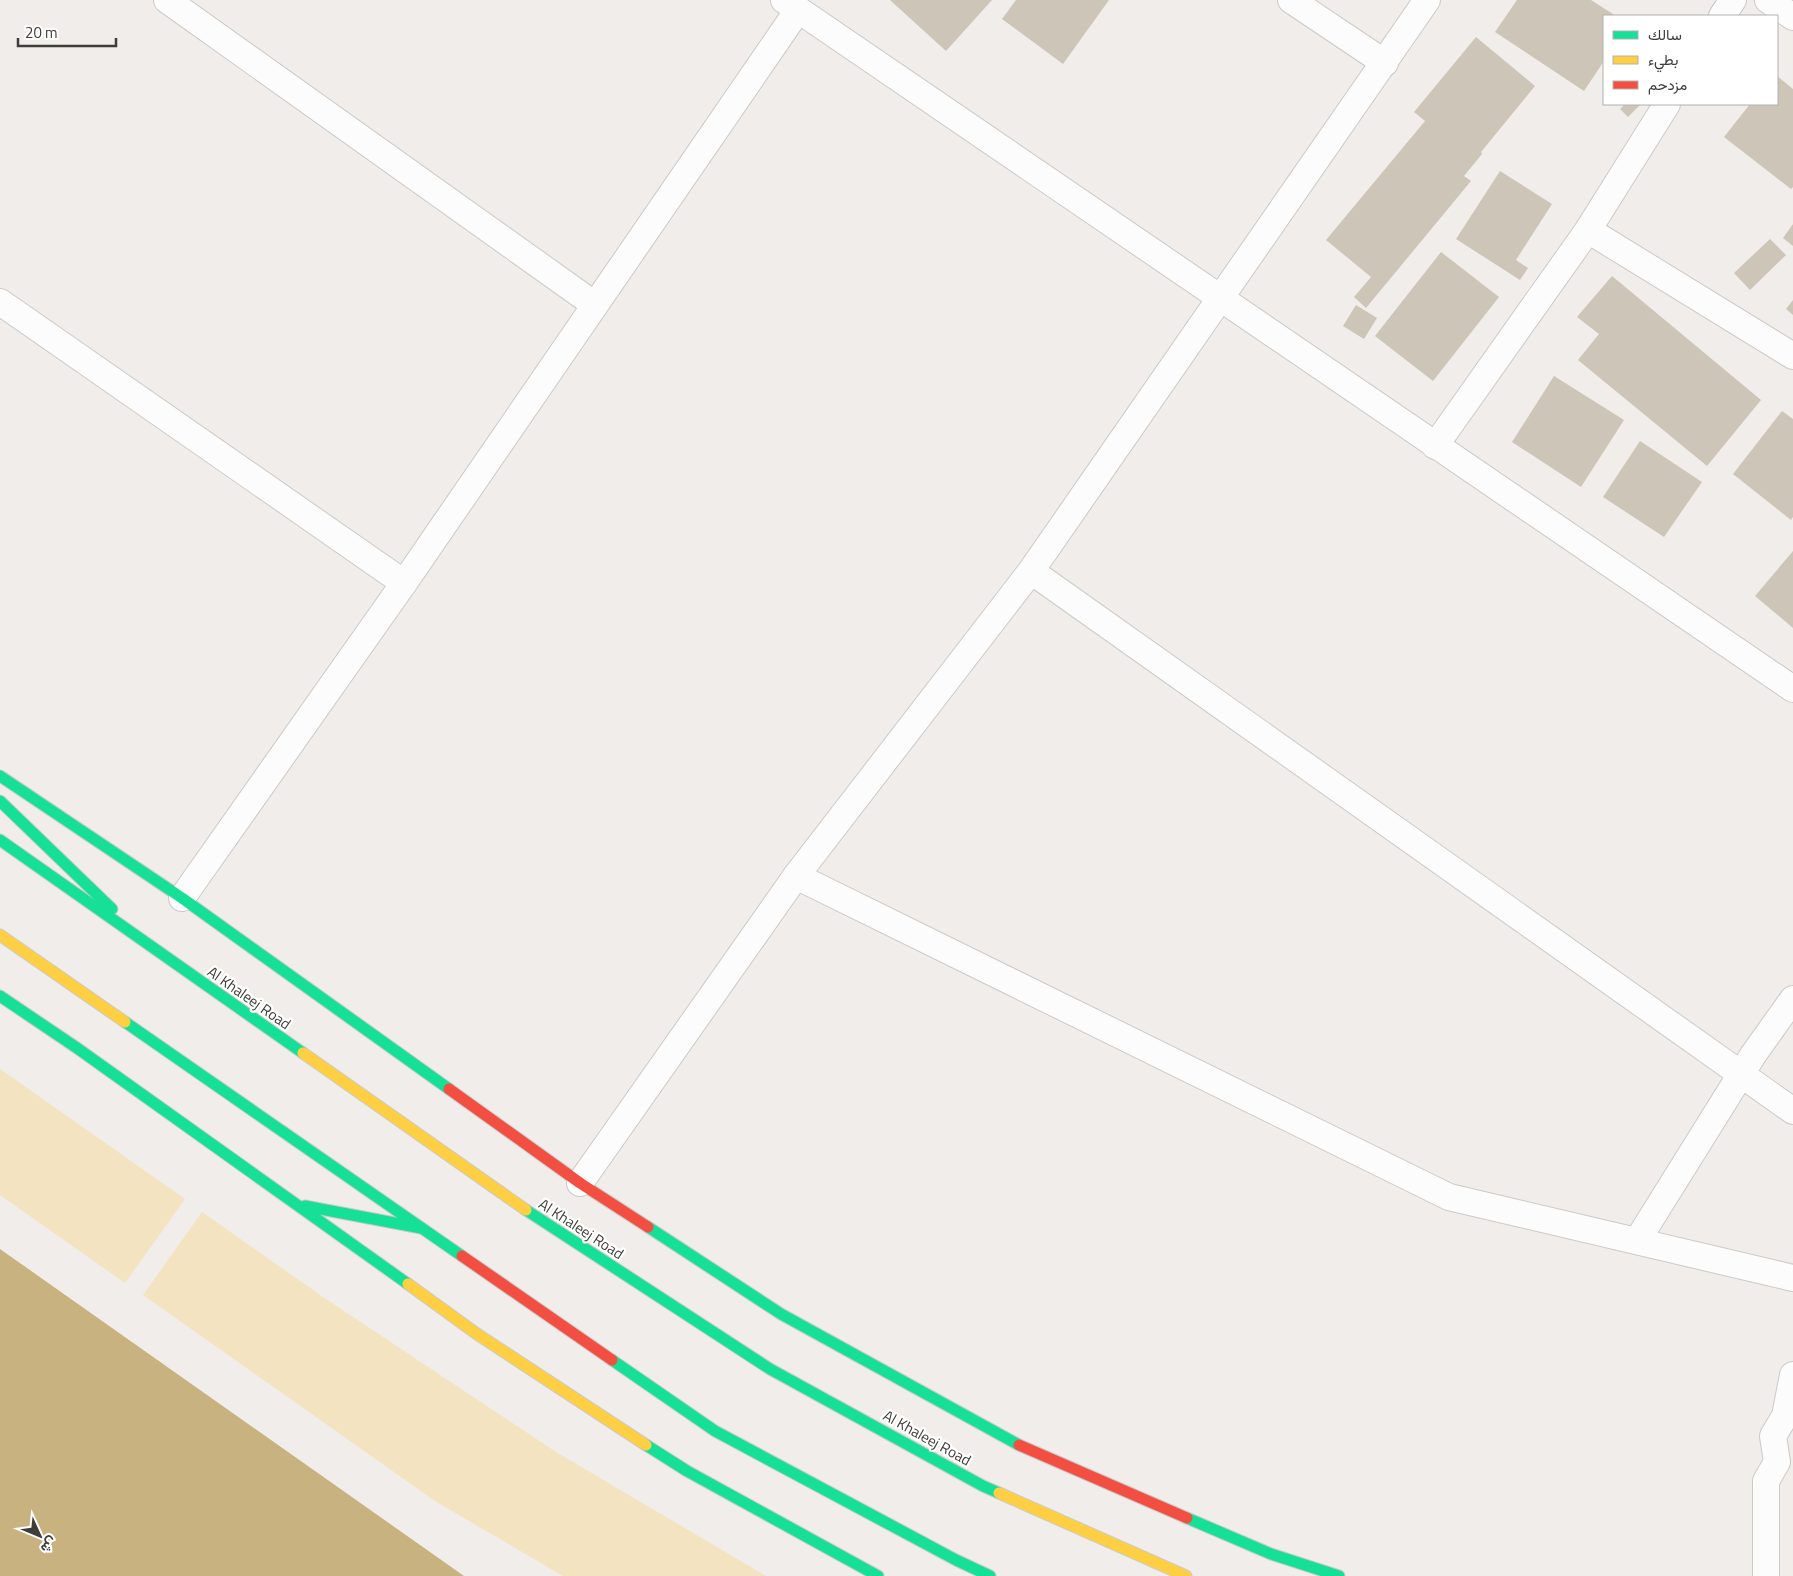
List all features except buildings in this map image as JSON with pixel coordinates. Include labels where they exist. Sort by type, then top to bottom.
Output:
[{"type":"main road","points":[[0,776],[182,898],[580,1183],[781,1314],[1020,1445],[1271,1554],[1339,1576]]},
{"type":"main road","points":[[0,801],[54,812]]},
{"type":"main road","points":[[0,801],[150,946]]},
{"type":"main road","name":"Al Khaleej Road","points":[[0,840],[531,1214],[770,1368],[983,1486],[1186,1576]]},
{"type":"main road","points":[[0,935],[421,1228],[716,1430],[956,1560],[990,1576]]},
{"type":"main road","points":[[0,996],[77,1048],[477,1334],[687,1471],[878,1576]]},
{"type":"main road","points":[[296,1205],[421,1228]]},
{"type":"street","points":[[167,0],[596,304]]},
{"type":"street","points":[[1291,0],[1384,63]]},
{"type":"street","points":[[580,1183],[796,876],[1031,571],[1427,0]]},
{"type":"street","points":[[1723,15],[1733,0]]},
{"type":"street","points":[[1768,0],[1793,17]]},
{"type":"street","points":[[182,898],[404,583],[596,304],[791,5],[1793,689]]},
{"type":"street","points":[[1436,446],[1588,230],[1666,105]]},
{"type":"street","points":[[1588,230],[1793,356]]},
{"type":"street","points":[[0,302],[404,583]]},
{"type":"street","points":[[1031,571],[1793,1111]]},
{"type":"street","points":[[796,876],[1449,1197],[1793,1278]]},
{"type":"street","points":[[1637,1241],[1753,1055],[1793,999]]},
{"type":"street","points":[[1766,1576],[1766,1481],[1777,1462],[1773,1436],[1785,1416],[1793,1376]]},
{"type":"shaded area","points":[[0,1069],[185,1199],[125,1283],[0,1195]]},
{"type":"shaded area","points":[[202,1212],[323,1297],[556,1452],[766,1576],[563,1576],[435,1501],[143,1295]]},
{"type":"shaded area","points":[[0,1249],[464,1576],[0,1576]]},
{"type":"traffic: fast","points":[[0,776],[182,898],[449,1089]]},
{"type":"traffic: fast","points":[[0,801],[112,909]]},
{"type":"traffic: fast","points":[[0,840],[303,1053]]},
{"type":"traffic: fast","points":[[0,996],[77,1048],[408,1284]]},
{"type":"traffic: fast","points":[[125,1022],[462,1256]]},
{"type":"traffic: fast","points":[[305,1206],[421,1228]]},
{"type":"traffic: fast","points":[[526,1210],[770,1369],[999,1493]]},
{"type":"traffic: fast","points":[[648,1227],[781,1314],[1019,1445]]},
{"type":"traffic: fast","points":[[612,1360],[715,1431],[956,1560],[990,1576]]},
{"type":"traffic: fast","points":[[646,1445],[687,1471],[878,1576]]},
{"type":"traffic: fast","points":[[1187,1518],[1271,1554],[1339,1576]]},
{"type":"traffic: slow","points":[[0,935],[125,1022]]},
{"type":"traffic: slow","points":[[303,1053],[526,1210]]},
{"type":"traffic: slow","points":[[408,1284],[477,1334],[646,1445]]},
{"type":"traffic: slow","points":[[999,1493],[1186,1576]]},
{"type":"traffic: jam","points":[[449,1089],[580,1183],[648,1227]]},
{"type":"traffic: jam","points":[[462,1256],[612,1360]]},
{"type":"traffic: jam","points":[[1019,1445],[1187,1518]]}]
